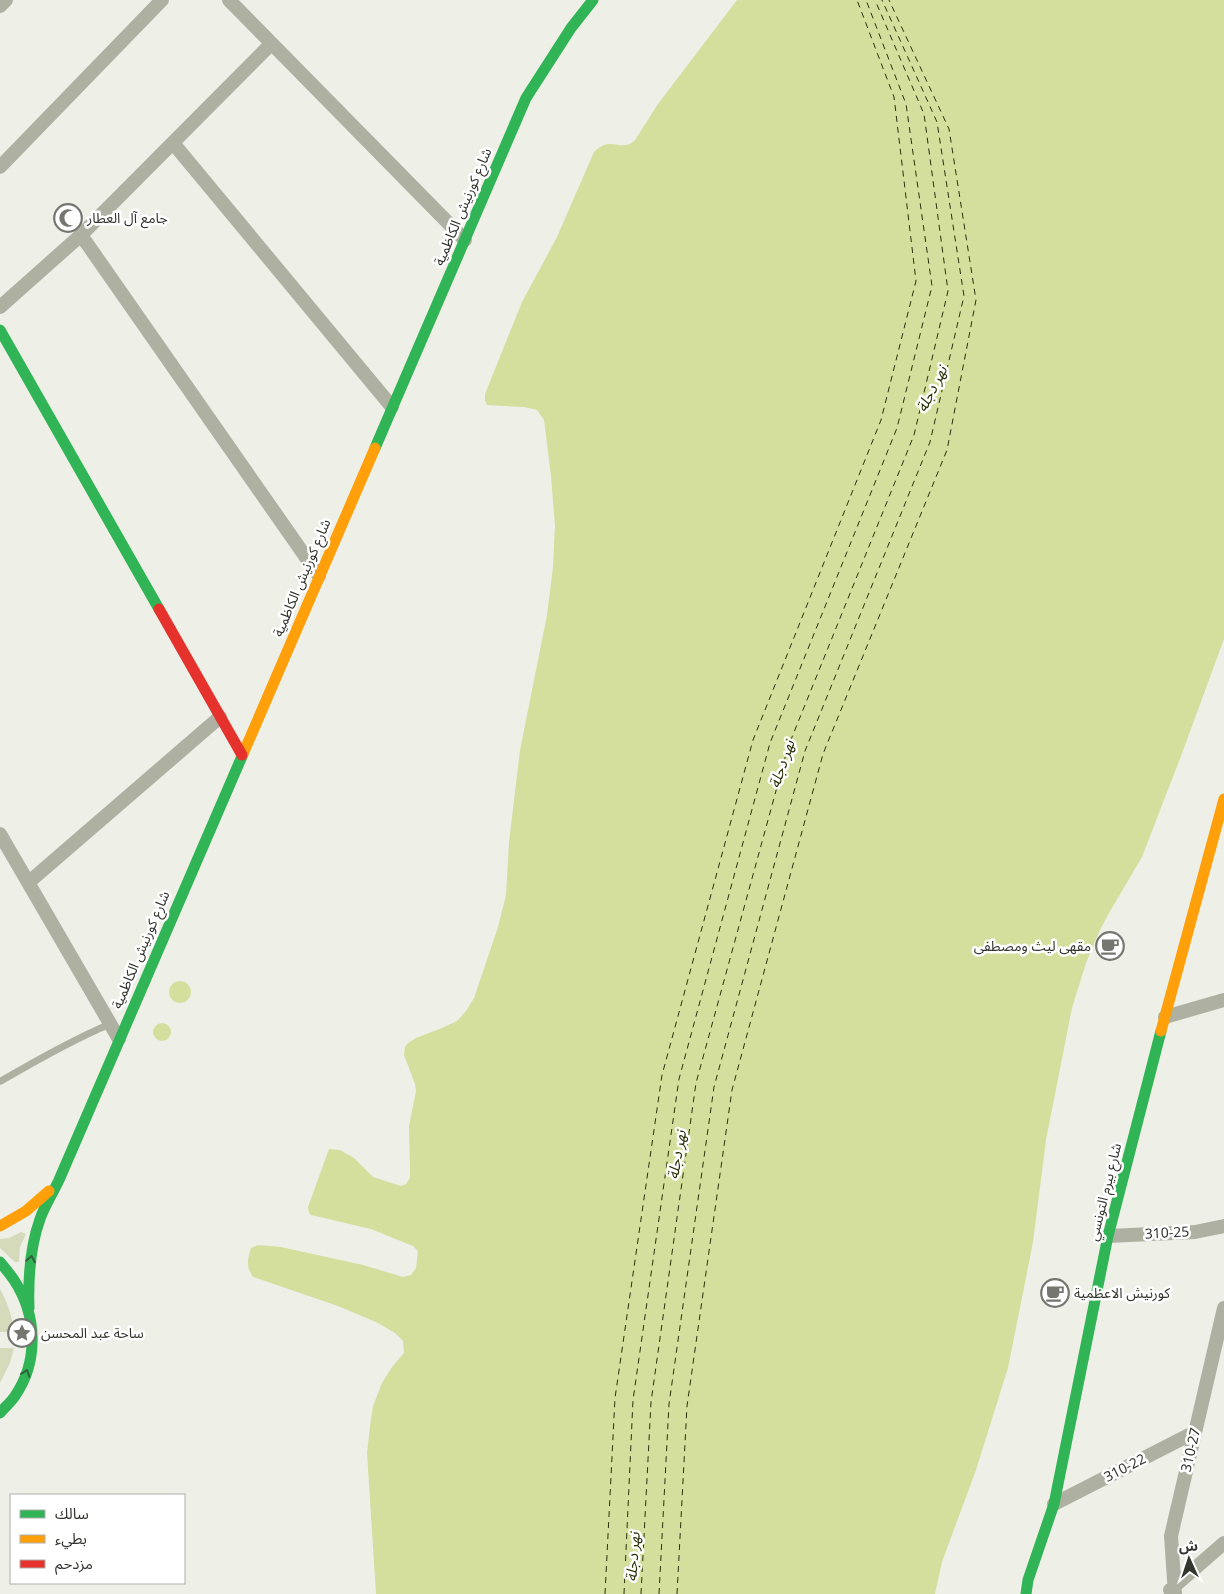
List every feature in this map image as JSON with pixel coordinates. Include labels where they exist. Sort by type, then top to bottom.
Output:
[{"type":"street","points":[[0,6],[6,0]]},
{"type":"street","points":[[0,167],[162,0]]},
{"type":"street","points":[[229,0],[270,44],[465,240]]},
{"type":"street","name":"شارع كورنيش الكاظمية","points":[[29,1308],[30,1260],[40,1219],[59,1180],[526,98],[570,28],[593,0]]},
{"type":"street","points":[[0,307],[81,235],[270,44]]},
{"type":"street","points":[[173,143],[392,407]]},
{"type":"street","points":[[81,235],[320,576]]},
{"type":"street","points":[[0,330],[242,756]]},
{"type":"street","points":[[29,882],[220,717]]},
{"type":"street","name":"شارع بيرم التونسي","points":[[1026,1594],[1028,1580],[1054,1504],[1108,1236],[1224,799]]},
{"type":"street","points":[[0,834],[120,1039]]},
{"type":"street","points":[[1165,1017],[1224,1000]]},
{"type":"street","name":"شارع كورنيش الكاظمية","points":[[0,1226],[18,1218],[40,1201],[59,1180]]},
{"type":"street","name":"310-25","points":[[1108,1236],[1195,1232],[1224,1226]]},
{"type":"street","points":[[0,1262],[13,1276],[22,1291],[29,1308],[33,1327],[33,1347],[26,1376],[11,1403],[0,1413]]},
{"type":"street","name":"310-27","points":[[1172,1592],[1171,1536],[1224,1308]]},
{"type":"street","name":"310-22","points":[[1054,1504],[1195,1432]]},
{"type":"street","points":[[1172,1592],[1224,1542]]},
{"type":"lane","points":[[1,1081],[84,1034],[111,1024]]},
{"type":"shaded area","points":[[21,1232],[26,1234],[20,1247],[19,1262],[15,1262],[0,1248],[0,1239],[9,1238]]},
{"type":"shaded area","points":[[0,1289],[9,1310],[14,1332],[0,1332]]},
{"type":"shaded area","points":[[0,1348],[14,1348],[10,1363],[0,1383]]},
{"type":"water","name":"نهر دجلة","points":[[737,0],[1224,0],[1224,639],[1142,857],[1099,932],[1086,963],[1072,1008],[1046,1140],[1033,1242],[1008,1368],[976,1470],[942,1562],[935,1594],[376,1594],[367,1453],[373,1406],[382,1383],[404,1353],[403,1341],[395,1333],[378,1323],[338,1306],[253,1277],[248,1266],[249,1256],[251,1248],[258,1245],[281,1247],[363,1265],[403,1277],[411,1275],[416,1268],[418,1251],[413,1246],[371,1229],[311,1215],[308,1207],[329,1149],[340,1150],[354,1158],[373,1177],[401,1186],[406,1184],[410,1178],[409,1126],[416,1091],[404,1055],[405,1047],[416,1038],[457,1021],[466,1011],[474,998],[498,927],[506,895],[509,842],[520,750],[547,615],[553,567],[555,526],[544,420],[537,410],[524,407],[487,405],[485,394],[522,302],[557,237],[594,152],[606,144],[625,145],[635,140],[658,104]]},
{"type":"water","points":[[180,981],[188,984],[191,992],[188,1000],[180,1003],[172,1000],[169,992],[172,984]]},
{"type":"water","points":[[158,1023],[166,1023],[171,1028],[169,1039],[158,1041],[153,1036],[153,1028]]},
{"type":"ferry route","points":[[605,1594],[615,1398],[662,1075],[753,740],[881,420],[916,281],[894,97],[857,0]]},
{"type":"ferry route","points":[[624,1594],[633,1400],[679,1079],[770,743],[897,428],[932,286],[906,104],[866,0]]},
{"type":"ferry route","points":[[641,1594],[651,1402],[696,1083],[788,747],[914,435],[948,291],[924,114],[875,0]]},
{"type":"ferry route","points":[[659,1594],[669,1404],[714,1087],[805,751],[930,442],[964,296],[937,122],[882,0]]},
{"type":"ferry route","points":[[677,1594],[687,1406],[732,1090],[823,754],[947,450],[976,300],[949,129],[889,0]]},
{"type":"traffic: fast","points":[[375,448],[526,98],[571,28],[593,0]]},
{"type":"traffic: fast","points":[[0,330],[159,609]]},
{"type":"traffic: fast","points":[[29,1308],[30,1263],[40,1219],[59,1180],[243,754]]},
{"type":"traffic: fast","points":[[1026,1594],[1028,1580],[1054,1504],[1108,1236],[1161,1031]]},
{"type":"traffic: fast","points":[[0,1262],[22,1294],[31,1323],[32,1338],[28,1368],[23,1382],[13,1398],[0,1413]]},
{"type":"traffic: slow","points":[[243,754],[375,448]]},
{"type":"traffic: slow","points":[[1161,1031],[1224,799]]},
{"type":"traffic: slow","points":[[0,1226],[26,1211],[49,1191]]},
{"type":"traffic: jam","points":[[159,609],[242,755]]},
{"type":"place","name":"جامع آل العطار","points":[[68,218]]},
{"type":"place","name":"مقهى ليث ومصطفى","points":[[1110,946]]},
{"type":"place","name":"كورنيش الاعظمية","points":[[1055,1293]]},
{"type":"place","name":"ساحة عبد المحسن","points":[[22,1333]]}]
